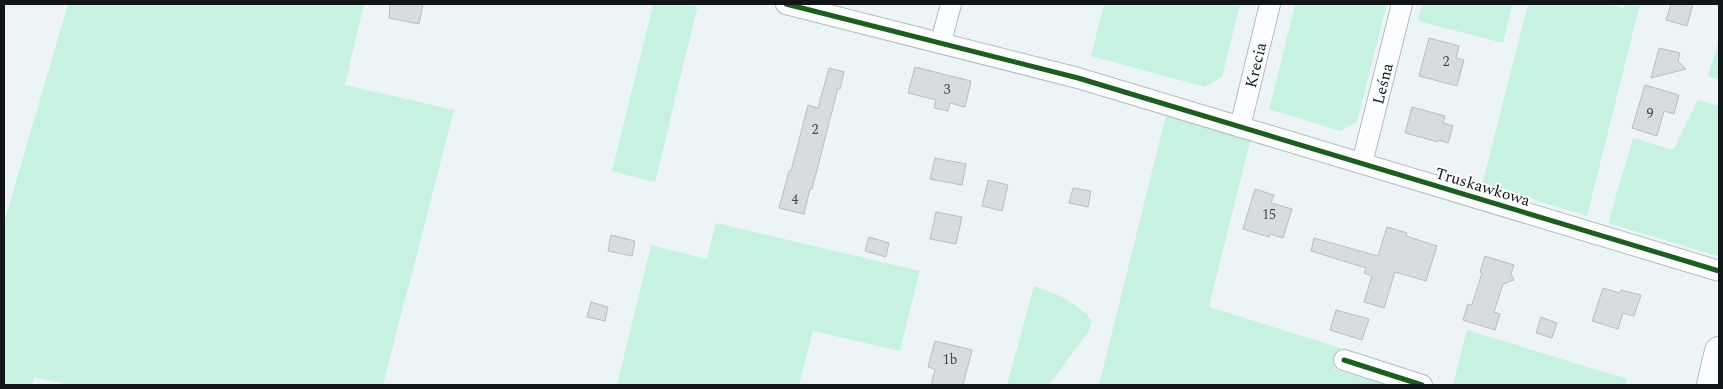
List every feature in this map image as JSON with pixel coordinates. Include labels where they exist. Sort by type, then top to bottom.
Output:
[{"type":"street","name":"Truskawkowa","points":[[786,4],[1078,78],[1719,271]]},
{"type":"street","points":[[941,42],[951,4]]},
{"type":"street","name":"Krecia","points":[[1240,127],[1270,4]]},
{"type":"street","name":"Leśna","points":[[1362,163],[1402,4]]},
{"type":"street","points":[[1711,385],[1719,351]]},
{"type":"street","points":[[1344,360],[1422,385]]},
{"type":"green space","points":[[68,4],[364,4],[345,85],[454,110],[383,385],[69,385],[34,377],[32,385],[4,385],[4,223]]},
{"type":"green space","points":[[653,4],[694,4],[697,9],[655,182],[612,171]]},
{"type":"green space","points":[[1104,4],[1240,4],[1222,77],[1205,87],[1091,56]]},
{"type":"green space","points":[[1295,4],[1387,4],[1357,122],[1340,131],[1269,109]]},
{"type":"green space","points":[[1422,4],[1513,4],[1503,43],[1418,21]]},
{"type":"green space","points":[[1528,4],[1608,4],[1624,8],[1625,4],[1640,4],[1587,216],[1482,184]]},
{"type":"green space","points":[[1717,46],[1719,46],[1719,80],[1708,76]]},
{"type":"green space","points":[[1698,100],[1719,106],[1719,253],[1717,256],[1608,223],[1633,138],[1673,150]]},
{"type":"green space","points":[[1166,115],[1251,138],[1209,307],[1341,348],[1334,369],[1389,385],[1099,385]]},
{"type":"green space","points":[[716,223],[920,271],[900,351],[813,331],[799,385],[617,385],[651,245],[707,259]]},
{"type":"green space","points":[[1034,286],[1058,295],[1080,308],[1092,320],[1089,331],[1049,385],[1007,385]]},
{"type":"green space","points":[[1467,330],[1627,379],[1625,385],[1453,385]]},
{"type":"building","points":[[390,4],[423,4],[419,24],[389,18]]},
{"type":"building","points":[[1671,4],[1693,4],[1687,26],[1666,20]]},
{"type":"building","points":[[1429,38],[1459,46],[1456,58],[1464,60],[1457,86],[1419,76]]},
{"type":"building","points":[[1659,48],[1680,53],[1678,61],[1686,69],[1651,78]]},
{"type":"building","points":[[915,67],[971,81],[965,107],[950,103],[948,111],[934,108],[936,100],[908,93]]},
{"type":"building","points":[[829,68],[844,72],[804,214],[779,208],[789,171],[791,171],[808,105],[818,108]]},
{"type":"building","points":[[1645,85],[1679,95],[1674,114],[1664,111],[1657,136],[1632,128]]},
{"type":"building","points":[[1412,107],[1445,116],[1443,123],[1453,126],[1448,143],[1405,133]]},
{"type":"building","points":[[935,158],[966,164],[962,185],[930,179]]},
{"type":"building","points":[[988,180],[1008,185],[1002,211],[982,206]]},
{"type":"building","points":[[1073,188],[1091,191],[1088,207],[1069,203]]},
{"type":"building","points":[[1255,189],[1274,195],[1271,203],[1292,209],[1283,238],[1270,234],[1269,237],[1243,229]]},
{"type":"building","points":[[936,212],[962,217],[956,244],[930,239]]},
{"type":"building","points":[[1387,227],[1407,233],[1406,236],[1437,246],[1426,281],[1395,272],[1384,308],[1364,302],[1372,276],[1364,273],[1366,268],[1311,251],[1314,238],[1378,256]]},
{"type":"building","points":[[611,235],[635,241],[632,256],[608,251]]},
{"type":"building","points":[[869,237],[889,243],[886,257],[865,251]]},
{"type":"building","points":[[1485,256],[1514,265],[1511,274],[1514,280],[1503,284],[1494,312],[1500,314],[1495,330],[1463,320],[1468,304],[1472,305]]},
{"type":"building","points":[[1603,288],[1620,293],[1621,290],[1641,295],[1634,316],[1623,313],[1618,329],[1592,321]]},
{"type":"building","points":[[591,302],[608,307],[605,321],[587,317]]},
{"type":"building","points":[[1336,310],[1369,319],[1362,340],[1330,330]]},
{"type":"building","points":[[1541,317],[1557,323],[1552,338],[1536,333]]},
{"type":"building","points":[[935,341],[972,350],[963,385],[931,385],[935,369],[928,367]]},
{"type":"cycle path","points":[[786,4],[1078,78],[1719,271]]},
{"type":"cycle path","points":[[1344,360],[1422,385]]}]
